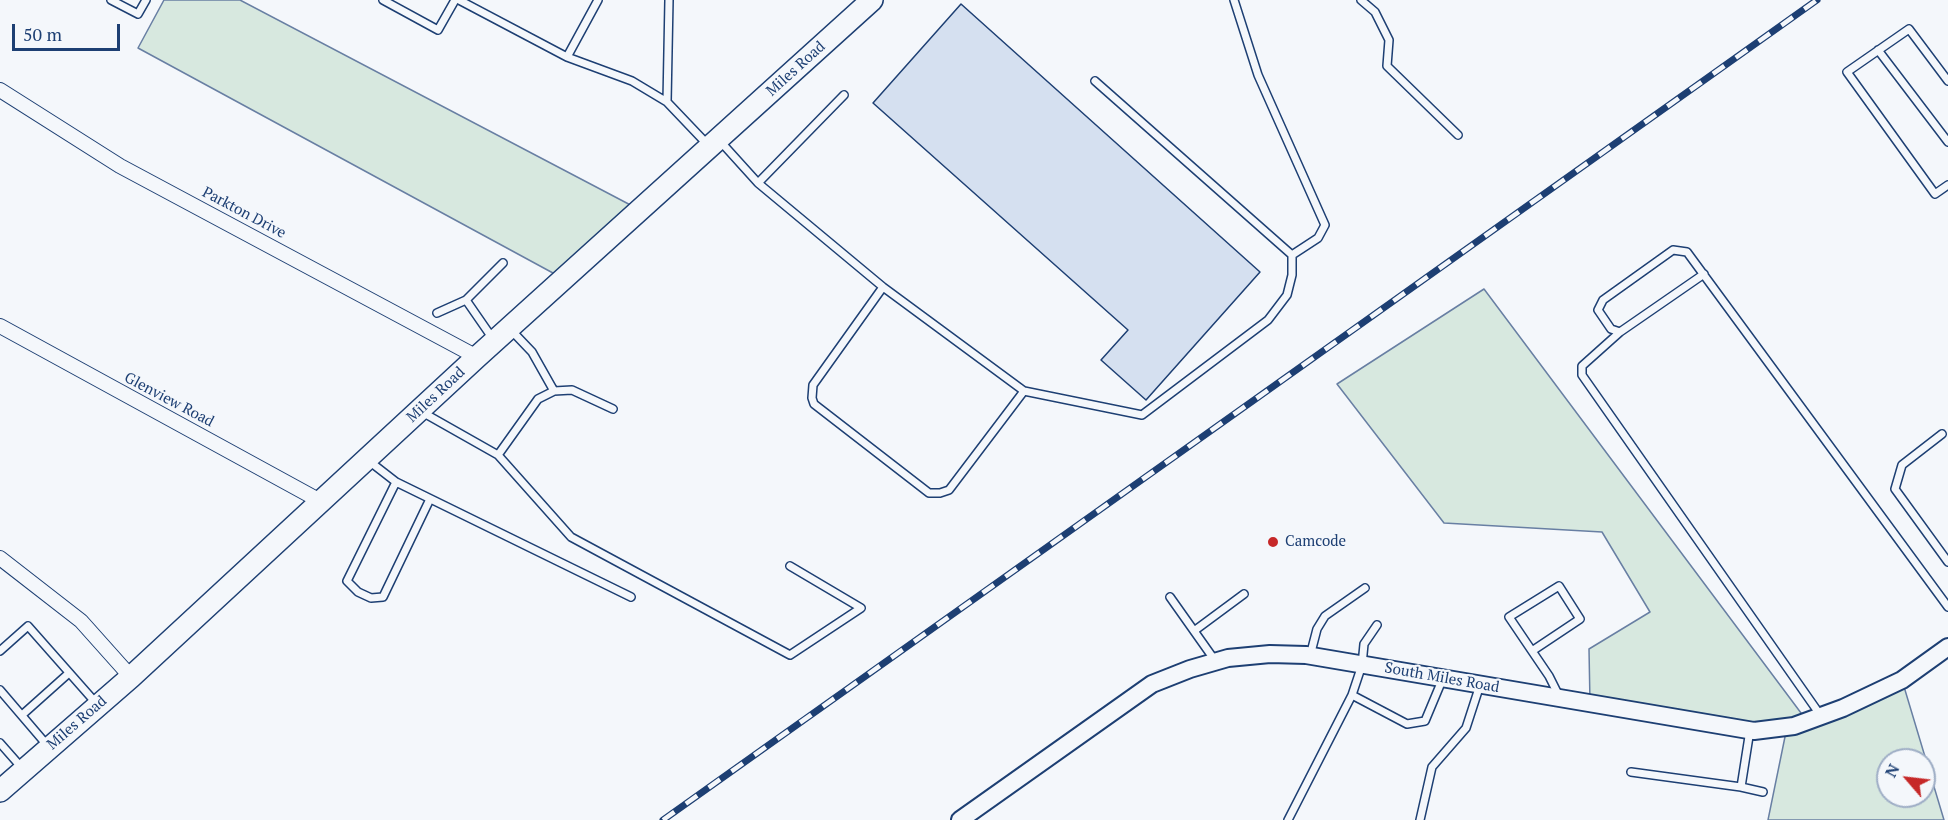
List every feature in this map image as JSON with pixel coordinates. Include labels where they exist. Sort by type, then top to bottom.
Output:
[{"type":"main road","name":"Miles Road","points":[[0,790],[130,677],[501,335],[872,0]]},
{"type":"street","name":"Parkton Drive","points":[[0,90],[120,166],[477,357]]},
{"type":"street","name":"Glenview Road","points":[[0,326],[322,502]]},
{"type":"street","points":[[0,558],[81,621],[130,677]]},
{"type":"street","name":"South Miles Road","points":[[960,820],[1152,684],[1216,662],[1270,654],[1310,656],[1750,730],[1794,726],[1821,716],[1902,680],[1948,647]]},
{"type":"lane","points":[[111,0],[138,14],[146,0]]},
{"type":"lane","points":[[383,0],[438,30],[457,0],[567,57],[632,81],[667,102],[758,183],[883,287],[1024,391],[1142,415],[1268,321],[1287,295],[1293,275],[1292,255],[1095,81]]},
{"type":"lane","points":[[567,57],[598,0]]},
{"type":"lane","points":[[667,102],[669,0]]},
{"type":"lane","points":[[1234,0],[1258,75],[1325,225],[1318,238],[1292,255]]},
{"type":"lane","points":[[1361,0],[1375,12],[1389,40],[1387,66],[1458,135]]},
{"type":"lane","points":[[1948,81],[1909,29],[1847,72],[1935,194],[1948,185]]},
{"type":"lane","points":[[1878,50],[1948,142]]},
{"type":"lane","points":[[758,183],[844,95]]},
{"type":"lane","points":[[1620,332],[1611,329],[1598,310],[1603,300],[1673,250],[1687,252],[1948,607]]},
{"type":"lane","points":[[437,313],[466,300],[503,262]]},
{"type":"lane","points":[[1704,274],[1620,332],[1582,366],[1582,375],[1821,716]]},
{"type":"lane","points":[[883,287],[813,385],[812,398],[814,404],[929,494],[949,490],[1024,391]]},
{"type":"lane","points":[[466,300],[501,335],[532,352],[554,392]]},
{"type":"lane","points":[[498,455],[538,399],[554,392],[572,390],[613,409]]},
{"type":"lane","points":[[419,411],[498,455],[571,537],[790,655],[861,608],[790,566]]},
{"type":"lane","points":[[1942,434],[1902,465],[1895,489],[1948,562]]},
{"type":"lane","points":[[368,459],[396,482],[631,597]]},
{"type":"lane","points":[[396,482],[347,581],[358,592],[371,598],[383,597],[429,499]]},
{"type":"lane","points":[[1532,651],[1580,619],[1558,586],[1509,617],[1560,698]]},
{"type":"lane","points":[[1310,656],[1317,629],[1325,616],[1365,588]]},
{"type":"lane","points":[[1194,631],[1244,594]]},
{"type":"lane","points":[[1170,597],[1216,662]]},
{"type":"lane","points":[[1288,820],[1352,695],[1362,665],[1364,644],[1377,625]]},
{"type":"lane","points":[[0,651],[28,626],[98,705]]},
{"type":"lane","points":[[22,715],[69,673]]},
{"type":"lane","points":[[1352,695],[1407,724],[1416,723],[1425,721],[1443,678]]},
{"type":"lane","points":[[1420,820],[1432,767],[1466,728],[1480,685]]},
{"type":"lane","points":[[0,690],[49,747]]},
{"type":"lane","points":[[1741,787],[1750,730]]},
{"type":"lane","points":[[0,743],[24,770]]},
{"type":"lane","points":[[1631,771],[1763,792]]},
{"type":"shaded area","points":[[164,0],[240,0],[640,210],[564,279],[138,48]]},
{"type":"shaded area","points":[[1484,289],[1807,721],[1902,680],[1922,748],[1876,748],[1876,808],[1936,808],[1936,793],[1944,820],[1768,820],[1787,727],[1590,703],[1589,649],[1650,612],[1602,532],[1444,523],[1337,384]]},
{"type":"building","points":[[961,4],[1260,272],[1146,400],[1101,360],[1128,330],[873,103]]},
{"type":"railway","points":[[663,820],[1817,0]]},
{"type":"place","name":"Camcode","points":[[1273,542]]}]
